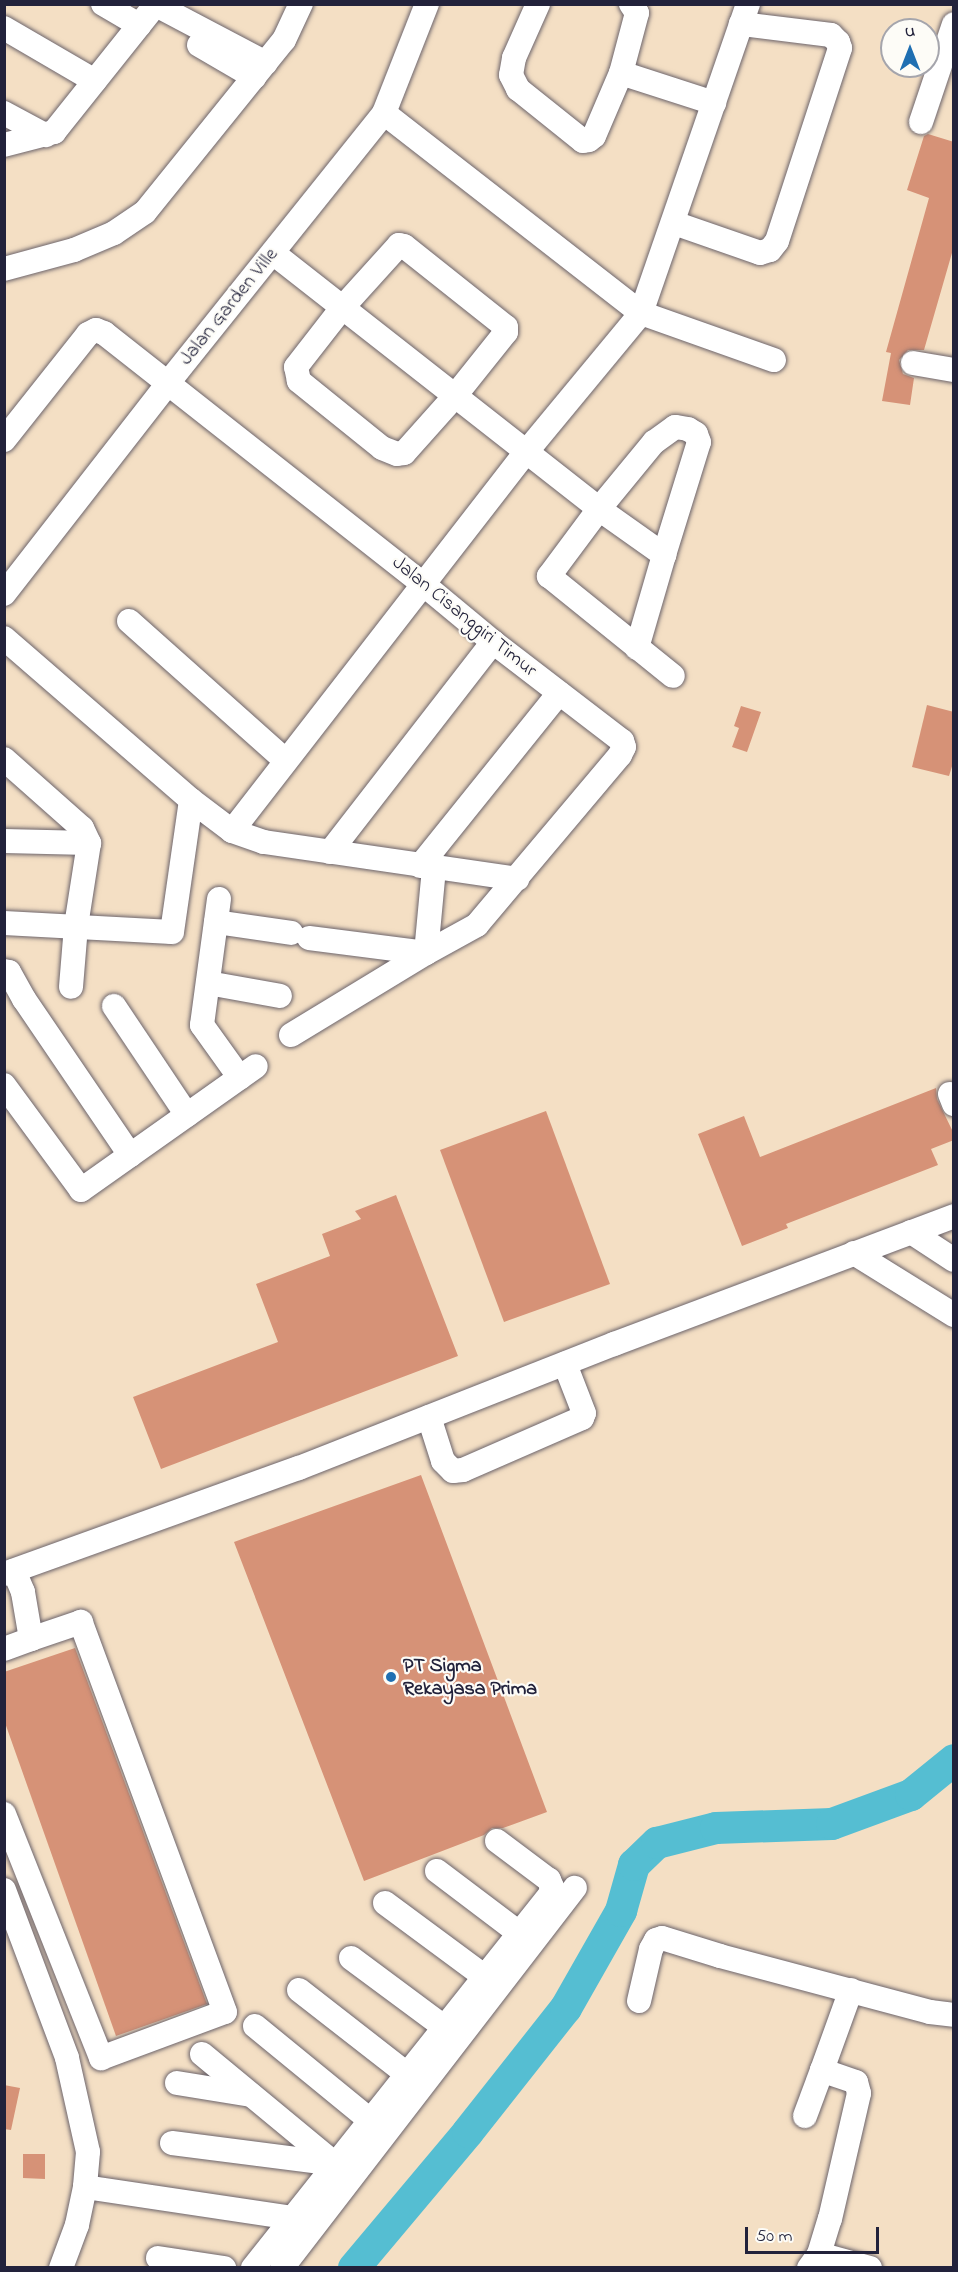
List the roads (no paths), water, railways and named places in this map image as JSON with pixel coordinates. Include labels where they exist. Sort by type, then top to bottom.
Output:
[{"type":"street","points":[[103,4],[150,12],[260,70]]},
{"type":"street","points":[[4,268],[74,250],[114,233],[145,212],[284,40],[301,4]]},
{"type":"street","name":"Jalan Garden Ville","points":[[4,594],[168,382],[384,113],[427,4]]},
{"type":"street","points":[[538,4],[512,67],[511,75],[518,89],[578,138],[589,140],[594,136],[621,73],[637,13],[631,4]]},
{"type":"street","points":[[4,145],[54,132],[150,12]]},
{"type":"street","points":[[232,831],[527,451],[641,313],[745,14],[831,35],[840,48],[777,241],[770,250],[760,253],[674,223]]},
{"type":"street","points":[[921,122],[954,24]]},
{"type":"street","points":[[4,28],[95,81]]},
{"type":"street","points":[[621,73],[714,104]]},
{"type":"street","points":[[4,113],[45,135]]},
{"type":"street","points":[[384,113],[641,313],[774,360]]},
{"type":"street","points":[[404,246],[506,327],[506,332],[455,396],[404,453],[397,454],[382,448],[299,381],[296,367],[342,308],[394,248],[404,246]]},
{"type":"street","points":[[273,253],[599,509],[664,555]]},
{"type":"street","name":"Jalan Cisanggiri Timur","points":[[4,441],[88,334],[96,330],[104,333],[423,584],[493,642],[616,736],[624,747],[517,879]]},
{"type":"street","points":[[913,363],[954,370]]},
{"type":"street","points":[[637,648],[699,442],[696,434],[688,429],[675,427],[654,442],[599,509],[549,576],[637,648],[672,676]]},
{"type":"street","points":[[129,621],[286,761]]},
{"type":"street","points":[[4,638],[191,801],[232,831],[264,842],[517,879]]},
{"type":"street","points":[[330,852],[493,642]]},
{"type":"street","points":[[426,952],[427,867],[559,693]]},
{"type":"street","points":[[4,759],[81,828],[89,843],[76,926],[72,987]]},
{"type":"street","points":[[4,923],[172,932],[191,801]]},
{"type":"street","points":[[4,841],[89,843]]},
{"type":"street","points":[[291,1035],[426,952],[477,925],[517,879]]},
{"type":"street","points":[[4,1085],[81,1190],[248,1072],[202,1025],[218,911],[300,935],[426,952]]},
{"type":"street","points":[[4,971],[9,972],[14,998],[130,1155]]},
{"type":"street","points":[[208,983],[280,996]]},
{"type":"street","points":[[114,1006],[186,1115]]},
{"type":"street","points":[[31,1639],[22,1592],[9,1573],[299,1468],[954,1216]]},
{"type":"street","points":[[911,1232],[954,1260]]},
{"type":"street","points":[[854,1254],[954,1315]]},
{"type":"street","points":[[429,1417],[443,1461],[453,1471],[463,1470],[582,1418],[584,1413],[565,1364]]},
{"type":"street","points":[[4,1649],[81,1622],[225,2012],[101,2058],[4,1814]]},
{"type":"street","points":[[253,2268],[550,1895],[552,1887],[549,1880],[497,1841]]},
{"type":"street","points":[[437,1871],[519,1934]]},
{"type":"street","points":[[282,2268],[576,1888]]},
{"type":"street","points":[[4,1890],[67,2058],[88,2152],[85,2187],[77,2225],[61,2268]]},
{"type":"street","points":[[385,1903],[485,1977]]},
{"type":"street","points":[[639,2001],[651,1949],[656,1940],[662,1938],[720,1956],[944,2015],[954,2014]]},
{"type":"street","points":[[351,1958],[444,2027]]},
{"type":"street","points":[[299,1990],[406,2074]]},
{"type":"street","points":[[805,2116],[851,1990]]},
{"type":"street","points":[[255,2026],[370,2120]]},
{"type":"street","points":[[202,2054],[335,2164]]},
{"type":"street","points":[[822,2070],[856,2082],[860,2093],[814,2261],[855,2266]]},
{"type":"street","points":[[177,2084],[251,2095]]},
{"type":"street","points":[[172,2143],[335,2164]]},
{"type":"street","points":[[85,2187],[292,2218]]},
{"type":"street","points":[[158,2258],[224,2268]]},
{"type":"waterway","points":[[354,2268],[468,2132],[566,2008],[621,1911],[634,1865],[657,1843],[716,1828],[832,1824],[911,1795],[954,1760]]},
{"type":"place","name":"PT Sigma Rekayasa Prima","points":[[391,1677]]}]
